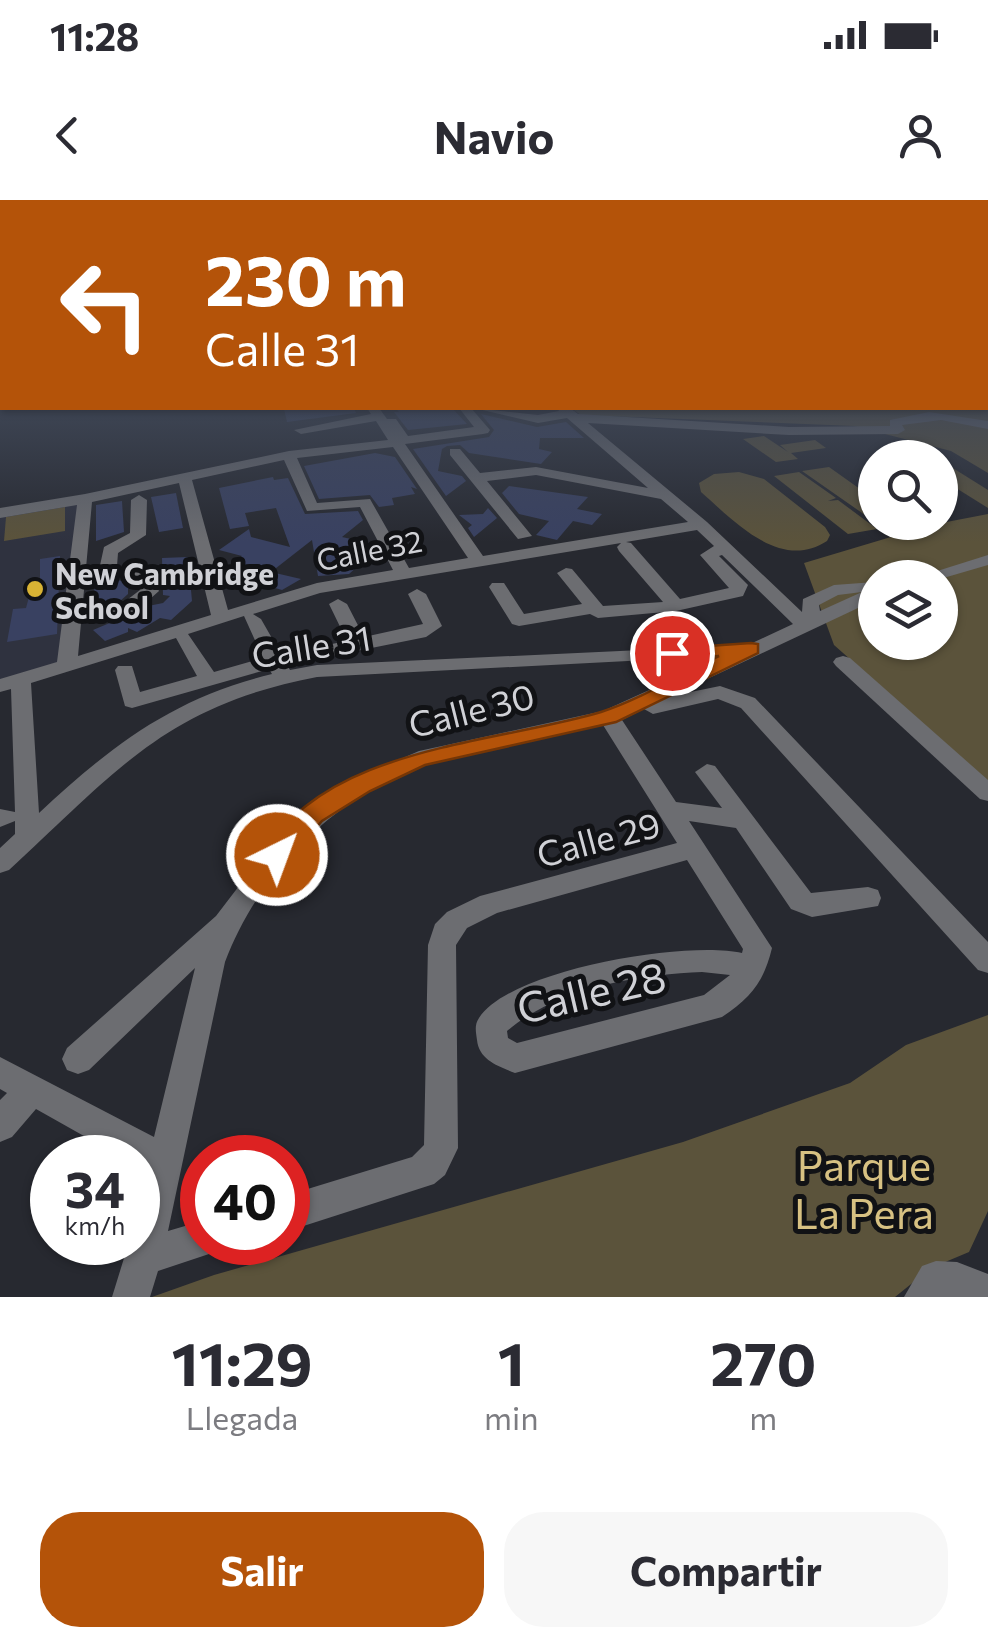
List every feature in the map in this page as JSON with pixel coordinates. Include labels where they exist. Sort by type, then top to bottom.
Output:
[{"type":"street","points":[[393,440],[478,560]]},
{"type":"street","points":[[602,440],[808,621]]},
{"type":"street","points":[[0,513],[289,455],[394,443]]},
{"type":"street","points":[[455,452],[524,536]]},
{"type":"street","points":[[289,455],[312,508],[366,502],[403,572]]},
{"type":"street","points":[[558,455],[585,478]]},
{"type":"street","points":[[475,478],[536,470],[667,496]]},
{"type":"street","points":[[184,476],[220,615]]},
{"type":"street","points":[[66,663],[85,499]]},
{"type":"street","points":[[108,570],[110,551],[138,535],[139,500]]},
{"type":"street","name":"Calle 32","points":[[11,682],[317,588],[701,526]]},
{"type":"street","points":[[625,547],[676,606]]},
{"type":"street","points":[[498,587],[518,620],[592,608],[608,614],[676,606],[737,592],[739,585],[708,555],[724,548]]},
{"type":"street","points":[[958,568],[988,560]]},
{"type":"street","points":[[76,576],[108,570],[143,576],[150,592],[126,610],[106,616]]},
{"type":"street","points":[[566,573],[592,608]]},
{"type":"street","points":[[808,621],[809,602],[834,590],[858,587]]},
{"type":"street","points":[[125,670],[132,701],[208,678],[280,669],[358,644],[426,631],[433,626],[417,594]]},
{"type":"street","name":"Calle 30","points":[[160,1188],[211,962],[227,921],[313,814],[362,785],[419,759],[619,712],[858,600]]},
{"type":"street","points":[[338,604],[358,644]]},
{"type":"street","points":[[252,619],[280,669]]},
{"type":"street","points":[[185,639],[208,678]]},
{"type":"street","name":"Calle 31","points":[[0,863],[118,756],[177,716],[280,669],[317,671],[751,648]]},
{"type":"street","points":[[842,662],[988,793]]},
{"type":"street","points":[[11,682],[28,839]]},
{"type":"street","points":[[619,712],[720,692],[748,702],[988,961]]},
{"type":"street","name":"Calle 29","points":[[310,1206],[422,1172],[433,1164],[440,1148],[442,946],[445,932],[457,920],[490,904],[690,849],[619,712]]},
{"type":"street","points":[[707,772],[801,901],[812,906],[868,898]]},
{"type":"street","points":[[671,810],[744,820]]},
{"type":"street","points":[[690,849],[758,948],[754,969]]},
{"type":"street","points":[[78,1059],[227,921]]},
{"type":"street","name":"Calle 28","points":[[693,960],[730,961],[754,969],[734,993],[711,1007],[515,1058],[493,1046],[491,1025],[504,1011],[578,982],[693,960]]},
{"type":"street","points":[[0,1072],[166,1162]]},
{"type":"street","points":[[0,1125],[32,1090]]},
{"type":"street","name":"Calle 30","points":[[131,1297],[142,1265]]},
{"type":"street","points":[[923,1297],[936,1280],[954,1278],[987,1297]]},
{"type":"shaded area","name":"New Cambridge School","points":[[78,503],[63,661],[0,680],[0,516]]},
{"type":"green space","points":[[745,440],[770,440],[788,452],[780,445],[815,440],[826,448],[791,453],[798,459],[776,462]]},
{"type":"green space","points":[[958,440],[988,440],[988,473],[958,455]]},
{"type":"green space","points":[[829,467],[858,488],[858,510],[802,471]]},
{"type":"green space","points":[[958,471],[988,490],[988,508],[958,489]]},
{"type":"green space","points":[[739,472],[764,479],[825,527],[830,535],[827,541],[809,549],[775,547],[743,528],[701,492],[699,483],[714,474]]},
{"type":"green space","points":[[799,472],[836,498],[828,501],[838,500],[858,515],[858,532],[848,534],[774,476]]},
{"type":"green space","points":[[65,507],[65,531],[4,541],[6,517]]},
{"type":"green space","points":[[988,514],[988,781],[834,645],[804,563],[881,540],[958,540],[958,520]]},
{"type":"green space","name":"Parque La Pera","points":[[988,1015],[988,1211],[969,1252],[931,1268],[895,1297],[152,1297],[249,1265],[310,1265],[310,1248],[683,1142],[850,1083],[906,1045]]},
{"type":"building","points":[[469,440],[540,440],[539,449],[552,452],[541,464],[469,453],[460,445],[447,446],[442,449],[438,471],[462,476],[466,481],[446,496],[413,449]]},
{"type":"building","points":[[375,453],[395,457],[417,489],[411,487],[415,494],[392,498],[394,505],[379,507],[370,495],[319,499],[304,466]]},
{"type":"building","points":[[273,477],[288,478],[305,514],[358,511],[363,520],[342,537],[374,544],[362,554],[369,556],[349,574],[318,576],[312,540],[271,572],[301,579],[282,590],[222,573],[242,556],[219,550],[249,529],[251,537],[290,547],[276,508],[245,513],[249,526],[230,529],[219,488]]},
{"type":"building","points":[[509,486],[588,497],[577,509],[602,514],[592,525],[573,521],[557,540],[536,535],[549,521],[519,514],[502,493]]},
{"type":"building","points":[[176,493],[183,528],[159,532],[151,497]]},
{"type":"building","points":[[122,501],[124,532],[96,541],[96,505]]},
{"type":"building","points":[[488,508],[497,518],[474,537],[468,528],[472,525],[459,515],[483,514]]},
{"type":"building","points":[[60,556],[57,634],[7,642],[13,609],[26,608],[29,597],[40,596],[40,559]]},
{"type":"building","points":[[188,557],[192,601],[171,620],[160,618],[137,632],[128,628],[128,632],[105,641],[93,630],[112,622],[128,622],[148,606],[163,603],[170,596],[163,595],[162,558]]},
{"type":"building","points":[[94,578],[128,582],[128,594],[119,602],[95,605]]},
{"type":"place","name":"New Cambridge School","points":[[35,589]]},
{"type":"route","points":[[277,855],[313,814],[362,785],[419,759],[609,717],[751,648],[672,653]]}]
